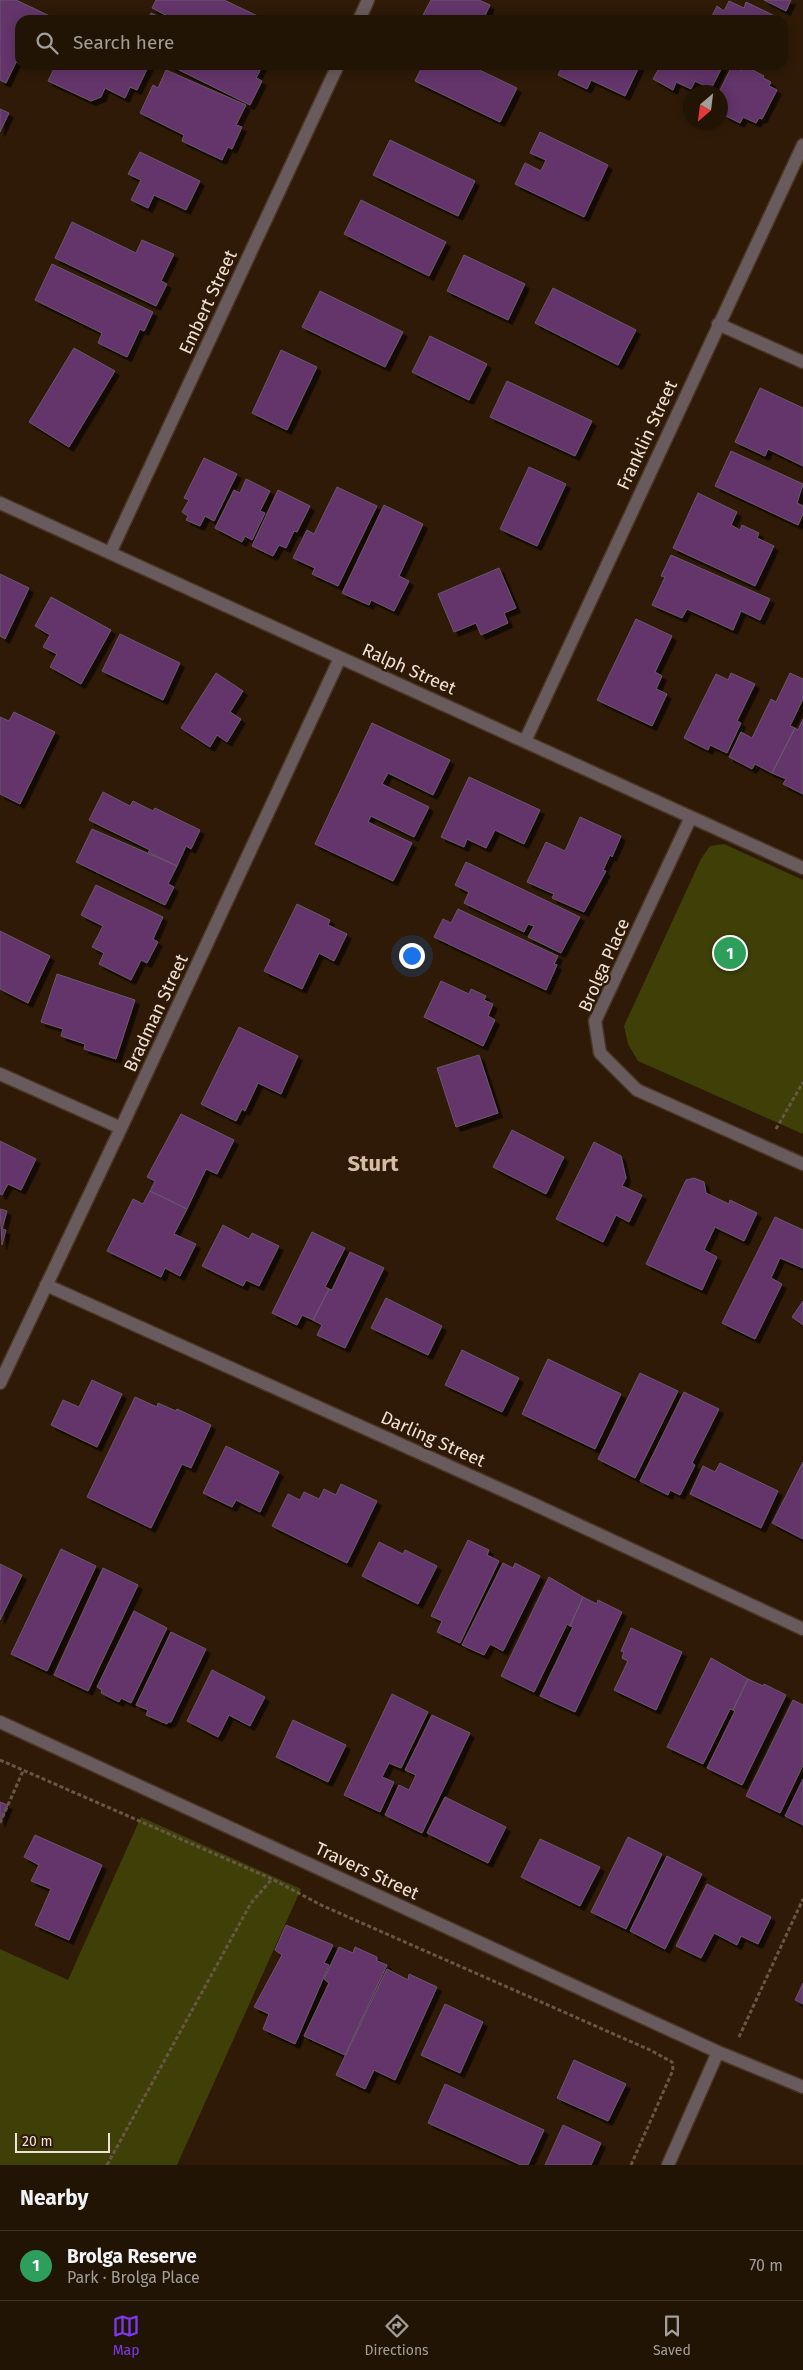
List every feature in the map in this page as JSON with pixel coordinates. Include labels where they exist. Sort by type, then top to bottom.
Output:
[{"type":"street","points":[[361,15],[368,0]]},
{"type":"street","name":"Embert Street","points":[[110,553],[336,70]]},
{"type":"street","name":"Franklin Street","points":[[524,741],[803,144]]},
{"type":"street","points":[[718,324],[803,362]]},
{"type":"street","name":"Ralph Street","points":[[0,503],[803,868]]},
{"type":"street","name":"Bradman Street","points":[[0,1383],[340,658]]},
{"type":"street","name":"Brolga Place","points":[[690,817],[595,1021],[600,1052],[637,1090],[803,1164]]},
{"type":"street","points":[[0,1074],[121,1128]]},
{"type":"street","name":"Darling Street","points":[[46,1285],[538,1506],[803,1629]]},
{"type":"street","name":"Travers Street","points":[[0,1722],[718,2052],[803,2087]]},
{"type":"street","points":[[668,2165],[718,2052]]},
{"type":"path","points":[[765,1147],[803,1082]]},
{"type":"path","points":[[0,1760],[272,1880],[321,1905],[650,2050],[672,2062],[673,2070],[631,2165]]},
{"type":"path","points":[[0,1823],[23,1771]]},
{"type":"path","points":[[107,2165],[250,1903],[272,1880]]},
{"type":"path","points":[[730,2057],[803,1899]]},
{"type":"shaded area","points":[[724,844],[803,880],[803,1134],[638,1061],[628,1044],[624,1026],[701,859],[710,846]]},
{"type":"shaded area","points":[[141,1817],[301,1889],[177,2165],[0,2165],[0,1949],[68,1980]]},
{"type":"building","points":[[0,0],[16,0],[48,15],[15,15],[15,64],[6,83],[0,80]]},
{"type":"building","points":[[156,0],[224,0],[256,15],[165,15],[152,8]]},
{"type":"building","points":[[431,0],[479,0],[490,5],[485,15],[423,15]]},
{"type":"building","points":[[764,0],[791,0],[786,11]]},
{"type":"building","points":[[729,1],[744,8],[746,2],[773,15],[712,15],[717,6],[724,11]]},
{"type":"building","points":[[54,70],[147,70],[137,90],[130,87],[125,98],[105,88],[101,97],[91,101],[48,81]]},
{"type":"building","points":[[166,70],[246,105],[236,125],[242,127],[232,149],[228,147],[222,160],[182,141],[184,135],[140,113],[153,85],[158,88]]},
{"type":"building","points":[[179,70],[260,70],[256,78],[262,81],[250,105]]},
{"type":"building","points":[[420,70],[479,70],[517,88],[500,122],[415,81]]},
{"type":"building","points":[[560,70],[638,70],[625,96],[591,80],[587,89],[558,75]]},
{"type":"building","points":[[658,70],[720,70],[713,85],[703,85],[695,81],[693,85],[683,85],[676,82],[673,90],[653,79]]},
{"type":"building","points":[[730,70],[753,70],[764,76],[763,78],[771,82],[769,86],[777,90],[762,119],[759,118],[756,123],[743,117],[740,123],[728,117],[728,85],[722,85]]},
{"type":"building","points":[[0,109],[9,113],[0,132]]},
{"type":"building","points":[[540,132],[608,165],[584,217],[515,184],[525,163],[541,171],[546,160],[530,153]]},
{"type":"building","points":[[390,140],[475,181],[458,216],[373,175]]},
{"type":"building","points":[[140,152],[200,181],[186,210],[154,195],[148,208],[131,200],[141,180],[128,174]]},
{"type":"building","points":[[361,200],[446,242],[429,276],[344,234]]},
{"type":"building","points":[[72,222],[136,253],[142,240],[174,254],[161,281],[167,284],[156,306],[55,258]]},
{"type":"building","points":[[464,255],[525,284],[508,320],[447,291]]},
{"type":"building","points":[[52,264],[153,312],[144,331],[140,329],[127,357],[98,343],[102,333],[35,300]]},
{"type":"building","points":[[553,288],[636,330],[618,365],[535,323]]},
{"type":"building","points":[[320,291],[403,332],[385,367],[302,327]]},
{"type":"building","points":[[430,336],[487,364],[469,400],[412,372]]},
{"type":"building","points":[[74,348],[115,371],[69,447],[29,422]]},
{"type":"building","points":[[281,350],[317,367],[287,430],[252,413]]},
{"type":"building","points":[[507,381],[592,421],[575,456],[490,417]]},
{"type":"building","points":[[760,388],[803,408],[803,466],[768,449],[765,456],[735,442]]},
{"type":"building","points":[[731,451],[803,484],[797,503],[803,506],[803,514],[798,525],[715,486]]},
{"type":"building","points":[[204,458],[237,474],[214,521],[205,516],[200,526],[186,520],[188,516],[182,512],[189,500],[184,498]]},
{"type":"building","points":[[529,467],[566,484],[537,546],[500,529]]},
{"type":"building","points":[[246,479],[270,491],[260,511],[265,513],[252,540],[245,536],[242,542],[215,528],[234,490],[240,493]]},
{"type":"building","points":[[337,487],[377,506],[338,586],[312,574],[315,568],[293,558],[307,530],[314,534]]},
{"type":"building","points":[[278,490],[310,506],[297,532],[294,531],[286,548],[279,545],[273,556],[252,546]]},
{"type":"building","points":[[698,493],[737,512],[731,525],[740,530],[742,525],[759,533],[757,538],[774,546],[755,586],[673,548]]},
{"type":"building","points":[[384,505],[423,524],[399,576],[409,581],[394,611],[371,600],[369,605],[342,593]]},
{"type":"building","points":[[671,555],[770,599],[760,620],[741,611],[733,630],[687,609],[682,618],[652,605],[665,577],[661,576]]},
{"type":"building","points":[[499,568],[516,608],[504,613],[508,623],[481,635],[476,623],[454,632],[438,594]]},
{"type":"building","points":[[0,574],[29,588],[5,639],[0,636]]},
{"type":"building","points":[[51,597],[111,630],[81,684],[50,667],[57,654],[43,647],[50,635],[35,626]]},
{"type":"building","points":[[636,619],[672,636],[655,672],[662,676],[656,689],[667,694],[652,726],[597,700]]},
{"type":"building","points":[[120,634],[180,663],[163,700],[102,671]]},
{"type":"building","points":[[216,673],[243,691],[230,712],[241,719],[227,742],[217,735],[210,747],[181,728]]},
{"type":"building","points":[[731,673],[755,684],[737,721],[741,723],[727,753],[710,745],[708,750],[684,738],[716,674],[728,680]]},
{"type":"building","points":[[790,673],[803,679],[803,699],[790,726],[795,728],[772,773],[755,764],[752,769],[729,757],[741,732],[752,738],[771,699],[776,702]]},
{"type":"building","points":[[14,712],[55,732],[20,804],[0,794],[0,717],[9,721]]},
{"type":"building","points":[[803,719],[803,794],[783,784],[786,779],[772,773],[795,728],[798,730]]},
{"type":"building","points":[[372,723],[450,760],[433,795],[388,773],[382,784],[429,807],[414,837],[371,816],[368,822],[412,843],[393,881],[315,844]]},
{"type":"building","points":[[469,777],[540,810],[524,844],[495,830],[486,848],[467,839],[464,847],[441,837]]},
{"type":"building","points":[[103,792],[130,806],[133,801],[153,811],[155,808],[200,830],[191,849],[186,846],[177,866],[148,852],[150,850],[89,820]]},
{"type":"building","points":[[580,817],[621,836],[612,857],[610,855],[603,870],[606,871],[584,912],[552,898],[554,894],[527,882],[546,842],[565,851]]},
{"type":"building","points":[[92,829],[177,866],[168,884],[174,887],[165,905],[76,862]]},
{"type":"building","points":[[466,862],[580,917],[561,953],[528,937],[534,926],[528,924],[524,932],[464,903],[469,892],[455,885]]},
{"type":"building","points":[[96,885],[163,917],[153,939],[158,942],[147,963],[141,960],[131,980],[99,964],[104,953],[92,947],[103,926],[81,915]]},
{"type":"building","points":[[297,904],[330,920],[328,925],[347,934],[334,961],[319,953],[302,989],[264,971]]},
{"type":"building","points":[[458,909],[558,956],[554,964],[557,965],[546,990],[434,937],[443,919],[451,923]]},
{"type":"building","points":[[0,931],[50,956],[28,1003],[0,989]]},
{"type":"building","points":[[57,974],[135,1000],[116,1059],[84,1049],[85,1044],[61,1036],[63,1029],[41,1022]]},
{"type":"building","points":[[441,981],[469,994],[471,989],[486,996],[484,1000],[493,1004],[488,1016],[495,1020],[483,1046],[424,1017]]},
{"type":"building","points":[[239,1027],[298,1056],[281,1094],[258,1083],[245,1111],[242,1109],[236,1121],[201,1104]]},
{"type":"building","points":[[479,1055],[498,1113],[456,1127],[437,1068]]},
{"type":"building","points":[[181,1114],[234,1140],[217,1174],[206,1169],[187,1209],[150,1191],[155,1181],[147,1177]]},
{"type":"building","points":[[512,1130],[564,1157],[546,1194],[493,1167]]},
{"type":"building","points":[[0,1141],[36,1159],[21,1190],[8,1184],[2,1195],[0,1194]]},
{"type":"building","points":[[594,1142],[621,1156],[626,1178],[622,1186],[642,1195],[629,1222],[616,1215],[603,1242],[556,1219]]},
{"type":"building","points":[[694,1178],[704,1182],[706,1193],[729,1204],[730,1200],[757,1213],[744,1241],[715,1227],[704,1250],[717,1257],[702,1290],[646,1264],[686,1180]]},
{"type":"building","points":[[150,1191],[187,1209],[174,1234],[196,1244],[180,1276],[165,1268],[161,1277],[107,1251],[133,1199],[143,1204]]},
{"type":"building","points":[[0,1209],[7,1211],[2,1229],[6,1230],[2,1245]]},
{"type":"building","points":[[775,1217],[803,1230],[803,1268],[780,1258],[771,1278],[782,1284],[755,1339],[722,1323]]},
{"type":"building","points":[[223,1225],[249,1239],[252,1233],[279,1246],[259,1286],[246,1280],[243,1286],[202,1266]]},
{"type":"building","points":[[312,1232],[345,1248],[325,1287],[329,1289],[313,1320],[302,1315],[297,1325],[272,1313]]},
{"type":"building","points":[[350,1252],[384,1268],[345,1348],[317,1335],[322,1325],[313,1320],[329,1289],[332,1290]]},
{"type":"building","points":[[386,1298],[442,1326],[428,1355],[371,1328]]},
{"type":"building","points":[[803,1301],[803,1325],[792,1317]]},
{"type":"building","points":[[462,1350],[519,1378],[502,1412],[445,1385]]},
{"type":"building","points":[[548,1359],[621,1394],[595,1449],[522,1414]]},
{"type":"building","points":[[640,1373],[678,1391],[635,1478],[598,1459]]},
{"type":"building","points":[[92,1380],[122,1394],[97,1447],[51,1425],[63,1400],[79,1407]]},
{"type":"building","points":[[684,1392],[719,1409],[692,1463],[695,1465],[680,1495],[670,1490],[668,1495],[640,1481]]},
{"type":"building","points":[[135,1397],[157,1407],[158,1403],[176,1411],[177,1409],[211,1425],[191,1468],[182,1464],[151,1528],[87,1497]]},
{"type":"building","points":[[226,1446],[279,1472],[260,1512],[236,1500],[232,1507],[203,1493]]},
{"type":"building","points":[[803,1462],[803,1539],[772,1523]]},
{"type":"building","points":[[720,1463],[778,1491],[761,1528],[690,1494],[703,1466],[715,1472]]},
{"type":"building","points":[[341,1484],[377,1501],[347,1563],[272,1526],[288,1494],[300,1500],[304,1492],[319,1499],[324,1489],[336,1495]]},
{"type":"building","points":[[468,1540],[489,1550],[487,1555],[499,1561],[460,1643],[437,1632],[442,1621],[431,1616]]},
{"type":"building","points":[[379,1542],[403,1554],[405,1550],[437,1566],[418,1604],[362,1576]]},
{"type":"building","points":[[61,1549],[96,1566],[47,1671],[11,1654]]},
{"type":"building","points":[[503,1563],[513,1568],[515,1563],[540,1576],[503,1651],[490,1644],[484,1655],[462,1645]]},
{"type":"building","points":[[0,1564],[22,1575],[0,1620]]},
{"type":"building","points":[[103,1568],[138,1585],[88,1691],[54,1675]]},
{"type":"building","points":[[549,1577],[583,1597],[570,1626],[567,1624],[534,1692],[501,1676]]},
{"type":"building","points":[[583,1597],[597,1604],[598,1600],[622,1612],[575,1712],[540,1696],[573,1627],[570,1626]]},
{"type":"building","points":[[134,1611],[167,1628],[131,1703],[121,1698],[119,1702],[101,1693],[102,1690],[97,1687]]},
{"type":"building","points":[[631,1628],[682,1652],[656,1710],[614,1690],[628,1661],[622,1658],[624,1652],[621,1651]]},
{"type":"building","points":[[171,1632],[206,1649],[171,1722],[167,1724],[146,1715],[148,1710],[136,1705]]},
{"type":"building","points":[[711,1658],[748,1679],[733,1710],[730,1709],[703,1764],[667,1747]]},
{"type":"building","points":[[212,1670],[265,1697],[250,1726],[229,1715],[218,1737],[187,1721]]},
{"type":"building","points":[[748,1679],[763,1686],[764,1684],[786,1695],[742,1785],[707,1768],[735,1711],[733,1710]]},
{"type":"building","points":[[392,1694],[428,1712],[401,1768],[389,1763],[382,1777],[394,1782],[380,1812],[344,1795]]},
{"type":"building","points":[[793,1700],[803,1705],[803,1765],[780,1813],[746,1796]]},
{"type":"building","points":[[432,1715],[470,1733],[422,1833],[385,1815],[399,1785],[409,1790],[416,1775],[405,1770]]},
{"type":"building","points":[[293,1720],[346,1745],[328,1782],[276,1757]]},
{"type":"building","points":[[803,1779],[803,1825],[785,1816]]},
{"type":"building","points":[[445,1797],[506,1827],[488,1863],[427,1833]]},
{"type":"building","points":[[0,1802],[8,1805],[0,1823]]},
{"type":"building","points":[[35,1835],[102,1865],[69,1940],[35,1925],[51,1889],[31,1881],[39,1865],[24,1857]]},
{"type":"building","points":[[628,1837],[662,1854],[626,1929],[591,1912]]},
{"type":"building","points":[[540,1839],[600,1867],[580,1906],[521,1877]]},
{"type":"building","points":[[667,1856],[702,1874],[665,1949],[630,1931]]},
{"type":"building","points":[[707,1884],[771,1917],[758,1944],[741,1936],[737,1945],[714,1933],[701,1958],[676,1946]]},
{"type":"building","points":[[286,1925],[333,1945],[324,1963],[329,1965],[295,2044],[263,2029],[269,2014],[254,2007],[282,1955],[275,1950]]},
{"type":"building","points":[[339,1947],[353,1953],[355,1947],[377,1957],[377,1961],[387,1965],[345,2055],[304,2036],[329,1983],[324,1979]]},
{"type":"building","points":[[387,1969],[408,1980],[409,1974],[437,1987],[395,2080],[374,2070],[365,2089],[336,2075]]},
{"type":"building","points":[[803,1983],[803,2004],[795,2000]]},
{"type":"building","points":[[445,2004],[483,2022],[460,2073],[421,2055]]},
{"type":"building","points":[[574,2060],[626,2084],[608,2121],[557,2098]]},
{"type":"building","points":[[445,2084],[544,2130],[528,2165],[521,2165],[428,2123]]},
{"type":"building","points":[[563,2125],[601,2143],[591,2165],[545,2165]]},
{"type":"place","name":"Brolga Reserve","points":[[730,953]]},
{"type":"district","name":"Sturt","points":[[373,1163]]}]
